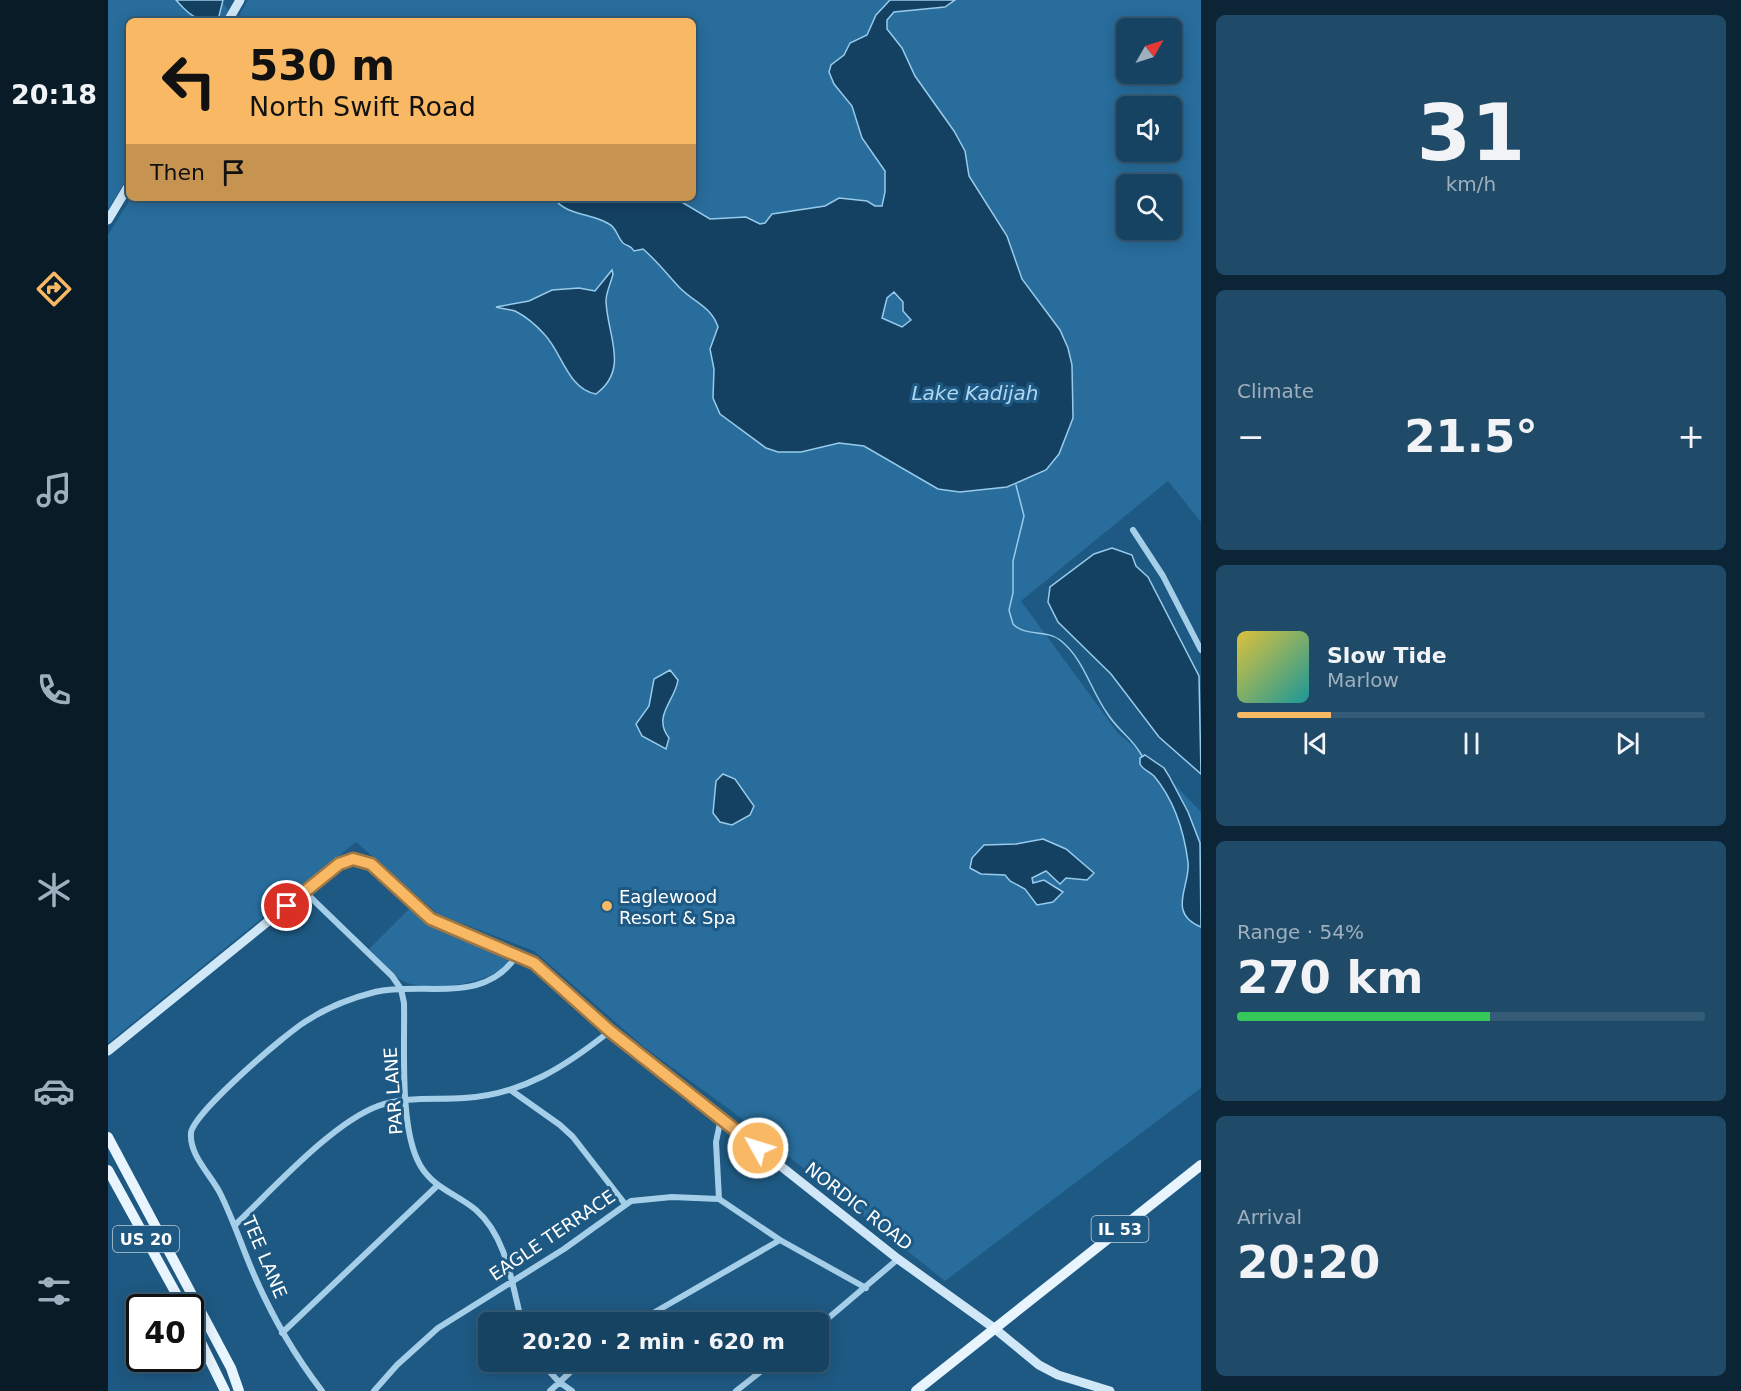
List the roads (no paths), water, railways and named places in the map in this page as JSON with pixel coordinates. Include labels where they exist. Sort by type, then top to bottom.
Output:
[{"type":"main road","name":"US 20","points":[[108,1137],[231,1368],[239,1391]]},
{"type":"main road","name":"IL 53","points":[[916,1391],[1201,1165]]},
{"type":"main road","name":"US 20","points":[[108,1170],[176,1294]]},
{"type":"main road","points":[[204,1348],[225,1391]]},
{"type":"street","points":[[230,18],[240,0]]},
{"type":"street","points":[[108,220],[126,190]]},
{"type":"street","points":[[1133,530],[1163,576],[1201,650]]},
{"type":"street","name":"NORDIC ROAD","points":[[305,892],[339,864],[358,859],[371,864],[431,919],[517,954],[542,969],[610,1031],[898,1259],[994,1328],[1039,1365],[1058,1375],[1110,1391]]},
{"type":"street","points":[[108,1051],[305,892],[392,976],[401,989],[456,990],[480,984],[507,969],[517,954]]},
{"type":"street","name":"PAR LANE","points":[[401,989],[404,1003],[406,1100],[415,1156],[437,1186],[466,1202],[486,1221],[500,1244],[519,1312]]},
{"type":"street","name":"TEE LANE","points":[[322,1391],[282,1333],[256,1280],[235,1225],[213,1180],[195,1152],[191,1131],[201,1115],[275,1044],[300,1025],[351,999],[401,989]]},
{"type":"street","points":[[235,1225],[341,1126],[366,1111],[406,1100],[463,1098],[512,1091],[565,1065],[610,1031]]},
{"type":"street","points":[[512,1091],[573,1137],[625,1204]]},
{"type":"street","points":[[721,1118],[716,1142],[719,1200],[780,1240],[866,1288]]},
{"type":"street","points":[[282,1333],[437,1186]]},
{"type":"street","name":"EAGLE TERRACE","points":[[374,1391],[397,1365],[438,1328],[564,1249],[625,1204],[657,1197],[719,1200]]},
{"type":"street","points":[[655,1312],[780,1240]]},
{"type":"street","points":[[829,1318],[898,1259]]},
{"type":"street","points":[[550,1372],[572,1391]]},
{"type":"street","points":[[550,1391],[570,1372]]},
{"type":"street","points":[[736,1391],[760,1372]]},
{"type":"water","points":[[176,0],[223,0],[219,16],[222,18],[198,18]]},
{"type":"water","name":"Lake Kadijah","points":[[890,0],[955,0],[945,7],[894,12],[887,20],[887,29],[902,48],[915,76],[954,131],[965,151],[969,176],[1007,236],[1022,279],[1060,330],[1068,348],[1072,365],[1073,418],[1059,454],[1046,470],[1007,487],[960,492],[938,489],[864,446],[839,443],[801,452],[778,452],[766,448],[720,414],[713,398],[714,369],[710,349],[718,327],[711,314],[684,292],[643,249],[634,251],[623,243],[612,226],[602,220],[565,208],[556,201],[680,201],[710,219],[746,217],[760,224],[765,223],[772,214],[825,206],[839,198],[867,201],[875,206],[882,206],[885,171],[862,138],[852,106],[834,84],[829,72],[831,65],[844,55],[850,43],[867,35],[876,15]],"holes":[[[894,292],[903,302],[903,311],[911,320],[902,327],[882,318],[887,298]]]},
{"type":"water","points":[[612,270],[606,301],[614,363],[612,374],[596,394],[586,391],[572,378],[551,342],[535,325],[515,311],[496,307],[529,301],[552,290],[579,288],[595,291]]},
{"type":"water","points":[[1112,548],[1132,555],[1136,566],[1148,577],[1199,676],[1201,774],[1159,737],[1111,674],[1058,622],[1048,602],[1050,587],[1094,554]]},
{"type":"water","points":[[670,670],[678,680],[664,716],[664,730],[669,738],[666,749],[642,736],[636,724],[649,706],[654,679]]},
{"type":"water","points":[[1145,755],[1164,768],[1169,776],[1188,812],[1200,843],[1201,927],[1191,921],[1182,906],[1188,871],[1184,839],[1167,795],[1154,776],[1140,764],[1140,758]]},
{"type":"water","points":[[723,774],[735,779],[754,806],[750,815],[732,825],[720,822],[713,813],[716,781]]},
{"type":"water","points":[[1043,839],[1066,849],[1094,873],[1087,880],[1066,878],[1060,884],[1046,871],[1032,878],[1033,883],[1044,880],[1063,892],[1053,902],[1037,905],[1025,889],[1010,881],[1005,875],[981,874],[970,868],[972,858],[984,845],[1016,844]]},
{"type":"waterway","points":[[1016,485],[1024,516],[1013,561],[1013,593],[1009,610],[1013,624],[1023,630],[1054,637],[1068,648],[1081,665],[1111,719],[1142,756]]},
{"type":"place","name":"Eaglewood Resort & Spa","points":[[607,906]]}]
